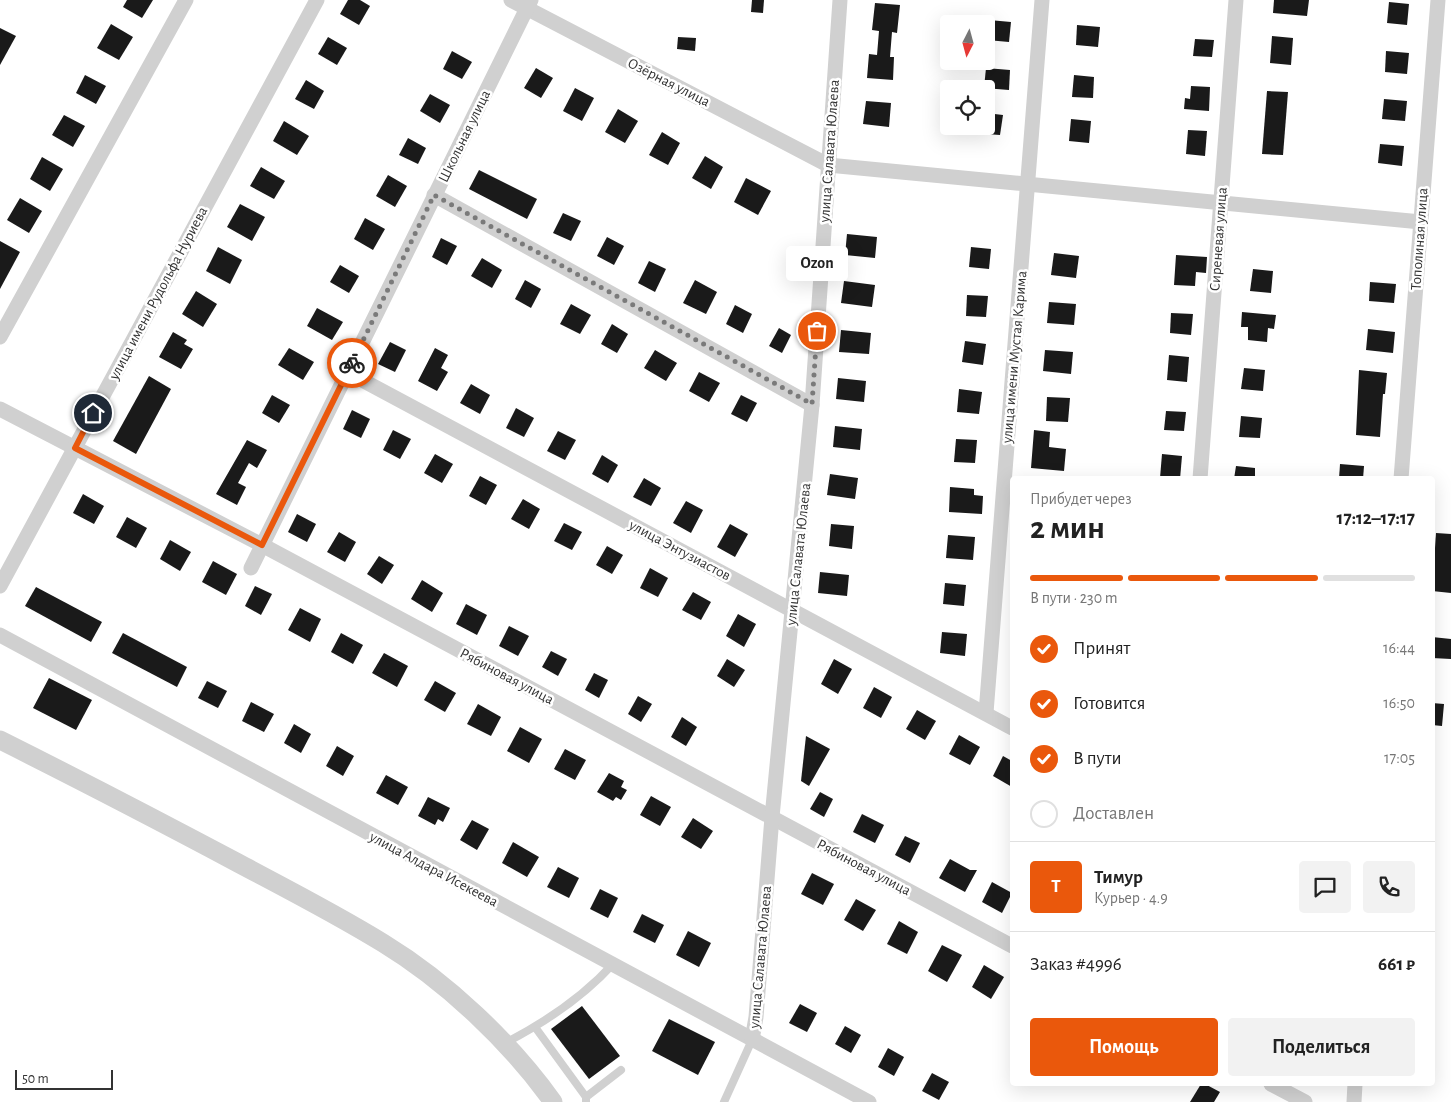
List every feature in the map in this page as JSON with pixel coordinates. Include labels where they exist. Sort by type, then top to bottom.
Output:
[{"type":"street","points":[[0,337],[186,0]]},
{"type":"street","name":"улица имени Рудольфа Нуриева","points":[[0,586],[316,0]]},
{"type":"street","name":"Озёрная улица","points":[[511,0],[529,4],[828,165]]},
{"type":"street","name":"улица Салавата Юлаева","points":[[752,1040],[756,1017],[772,817],[812,404],[840,0]]},
{"type":"street","name":"улица имени Мустая Карима","points":[[986,713],[1042,0]]},
{"type":"street","name":"Сиреневая улица","points":[[1200,476],[1236,0]]},
{"type":"street","name":"Тополиная улица","points":[[1401,476],[1438,0]]},
{"type":"street","name":"Школьная улица","points":[[251,568],[529,4]]},
{"type":"street","points":[[828,165],[1421,222]]},
{"type":"street","points":[[434,195],[812,404]]},
{"type":"street","name":"улица Энтузиастов","points":[[347,372],[1010,727]]},
{"type":"street","name":"Рябиновая улица","points":[[0,409],[262,545],[1010,945]]},
{"type":"street","name":"улица Алдара Исекеева","points":[[0,635],[869,1102]]},
{"type":"street","points":[[0,740],[142,811],[384,943],[418,967],[484,1023],[505,1043],[553,1102]]},
{"type":"street","points":[[1275,1086],[1306,1102]]},
{"type":"street","points":[[1354,1102],[1355,1086]]},
{"type":"lane","points":[[505,1043],[535,1027],[597,982],[613,964]]},
{"type":"lane","points":[[535,1027],[586,1099],[621,1070]]},
{"type":"lane","name":"улица Салавата Юлаева","points":[[724,1102],[752,1040]]},
{"type":"building","points":[[127,0],[153,0],[142,18],[123,7]]},
{"type":"building","points":[[348,0],[360,0],[370,6],[359,25],[340,14]]},
{"type":"building","points":[[752,0],[764,0],[763,13],[751,12]]},
{"type":"building","points":[[1274,0],[1309,0],[1307,16],[1273,13]]},
{"type":"building","points":[[1389,2],[1409,4],[1407,25],[1387,23]]},
{"type":"building","points":[[875,3],[900,5],[897,33],[892,32],[890,57],[894,57],[893,80],[867,78],[869,54],[877,55],[879,31],[872,30]]},
{"type":"building","points":[[995,21],[1011,22],[1009,42],[995,41]]},
{"type":"building","points":[[111,24],[133,37],[119,60],[97,48]]},
{"type":"building","points":[[1077,25],[1100,27],[1098,47],[1076,45]]},
{"type":"building","points":[[0,28],[16,36],[0,65]]},
{"type":"building","points":[[1272,36],[1293,38],[1291,65],[1270,63]]},
{"type":"building","points":[[328,37],[347,48],[337,65],[318,54]]},
{"type":"building","points":[[678,37],[696,38],[695,51],[677,49]]},
{"type":"building","points":[[1195,39],[1214,40],[1212,57],[1193,56]]},
{"type":"building","points":[[452,51],[472,62],[462,79],[443,69]]},
{"type":"building","points":[[1386,51],[1409,53],[1407,74],[1385,72]]},
{"type":"building","points":[[536,68],[553,78],[541,98],[524,88]]},
{"type":"building","points":[[986,70],[1010,70],[1009,90],[995,89],[995,80],[985,80]]},
{"type":"building","points":[[85,75],[106,86],[96,104],[76,93]]},
{"type":"building","points":[[1074,75],[1094,77],[1093,98],[1072,97]]},
{"type":"building","points":[[306,80],[324,91],[314,109],[295,99]]},
{"type":"building","points":[[1191,86],[1210,87],[1209,111],[1184,109],[1185,98],[1190,99]]},
{"type":"building","points":[[575,88],[594,98],[582,121],[563,111]]},
{"type":"building","points":[[1267,91],[1288,92],[1283,155],[1262,154]]},
{"type":"building","points":[[430,94],[450,105],[440,123],[420,111]]},
{"type":"building","points":[[1384,99],[1407,101],[1405,121],[1382,119]]},
{"type":"building","points":[[866,101],[891,103],[889,127],[863,124]]},
{"type":"building","points":[[618,109],[638,121],[625,143],[605,132]]},
{"type":"building","points":[[995,114],[1003,115],[1000,135],[995,135]]},
{"type":"building","points":[[64,115],[85,126],[73,147],[52,135]]},
{"type":"building","points":[[1071,119],[1091,121],[1089,143],[1069,141]]},
{"type":"building","points":[[284,121],[309,136],[297,155],[273,141]]},
{"type":"building","points":[[1188,130],[1207,131],[1205,156],[1186,154]]},
{"type":"building","points":[[662,132],[680,143],[668,165],[649,155]]},
{"type":"building","points":[[408,138],[426,148],[418,164],[399,155]]},
{"type":"building","points":[[1380,144],[1404,146],[1402,166],[1378,163]]},
{"type":"building","points":[[705,156],[723,167],[711,189],[692,178]]},
{"type":"building","points":[[42,157],[63,169],[50,191],[30,179]]},
{"type":"building","points":[[261,167],[285,181],[274,199],[250,186]]},
{"type":"building","points":[[479,170],[537,199],[527,219],[469,189]]},
{"type":"building","points":[[388,175],[407,186],[395,207],[376,196]]},
{"type":"building","points":[[746,178],[771,191],[758,215],[734,202]]},
{"type":"building","points":[[20,198],[42,211],[29,233],[7,220]]},
{"type":"building","points":[[240,204],[265,217],[252,241],[227,227]]},
{"type":"building","points":[[563,213],[581,221],[571,241],[553,233]]},
{"type":"building","points":[[365,218],[385,229],[373,250],[354,239]]},
{"type":"building","points":[[847,234],[877,237],[875,258],[845,255]]},
{"type":"building","points":[[607,237],[624,246],[614,265],[597,256]]},
{"type":"building","points":[[441,238],[457,246],[447,265],[432,257]]},
{"type":"building","points":[[0,241],[20,252],[0,289]]},
{"type":"building","points":[[218,247],[242,260],[230,284],[206,271]]},
{"type":"building","points":[[971,247],[991,249],[989,269],[969,267]]},
{"type":"building","points":[[1054,253],[1079,256],[1076,278],[1051,275]]},
{"type":"building","points":[[1176,255],[1207,257],[1206,273],[1196,272],[1195,286],[1174,285]]},
{"type":"building","points":[[482,258],[502,270],[492,288],[471,276]]},
{"type":"building","points":[[649,261],[666,269],[655,292],[638,283]]},
{"type":"building","points":[[340,265],[359,276],[349,293],[330,282]]},
{"type":"building","points":[[1253,269],[1273,271],[1271,293],[1250,291]]},
{"type":"building","points":[[525,280],[541,289],[531,308],[515,299]]},
{"type":"building","points":[[695,280],[717,292],[706,314],[683,303]]},
{"type":"building","points":[[844,281],[875,285],[872,307],[841,303]]},
{"type":"building","points":[[1370,282],[1396,284],[1394,303],[1369,301]]},
{"type":"building","points":[[196,291],[217,304],[203,327],[182,314]]},
{"type":"building","points":[[967,295],[988,296],[986,317],[966,316]]},
{"type":"building","points":[[1049,302],[1076,304],[1074,325],[1047,323]]},
{"type":"building","points":[[571,304],[591,315],[580,334],[560,324]]},
{"type":"building","points":[[735,305],[752,314],[743,333],[726,324]]},
{"type":"building","points":[[317,308],[343,322],[332,340],[307,326]]},
{"type":"building","points":[[1242,312],[1276,315],[1274,329],[1268,328],[1267,342],[1248,340],[1248,327],[1241,327]]},
{"type":"building","points":[[1171,313],[1193,314],[1191,335],[1170,333]]},
{"type":"building","points":[[612,324],[628,334],[617,353],[601,344]]},
{"type":"building","points":[[779,328],[791,335],[782,353],[769,346]]},
{"type":"building","points":[[1368,329],[1395,332],[1393,353],[1366,350]]},
{"type":"building","points":[[841,330],[871,333],[869,354],[839,352]]},
{"type":"building","points":[[173,332],[187,340],[184,344],[193,349],[181,369],[159,357]]},
{"type":"building","points":[[965,341],[986,344],[983,365],[962,362]]},
{"type":"building","points":[[390,342],[406,350],[395,372],[378,364]]},
{"type":"building","points":[[289,348],[314,362],[303,380],[278,365]]},
{"type":"building","points":[[435,348],[448,355],[441,368],[448,372],[437,391],[418,381]]},
{"type":"building","points":[[655,350],[677,363],[666,381],[644,368]]},
{"type":"building","points":[[1045,350],[1073,352],[1071,374],[1043,371]]},
{"type":"building","points":[[1169,355],[1189,357],[1187,382],[1167,380]]},
{"type":"building","points":[[1244,368],[1265,370],[1263,391],[1241,389]]},
{"type":"building","points":[[1359,370],[1387,373],[1385,394],[1383,394],[1380,437],[1356,435]]},
{"type":"building","points":[[699,372],[720,383],[709,402],[689,391]]},
{"type":"building","points":[[149,376],[171,389],[136,454],[113,441]]},
{"type":"building","points":[[838,378],[866,381],[864,402],[836,399]]},
{"type":"building","points":[[471,384],[490,395],[480,414],[460,403]]},
{"type":"building","points":[[959,389],[982,392],[979,414],[957,412]]},
{"type":"building","points":[[272,395],[290,405],[279,423],[262,413]]},
{"type":"building","points":[[741,395],[757,403],[747,422],[731,414]]},
{"type":"building","points":[[1047,397],[1070,398],[1068,422],[1046,421]]},
{"type":"building","points":[[516,408],[534,418],[524,437],[506,428]]},
{"type":"building","points":[[352,410],[370,419],[361,438],[343,429]]},
{"type":"building","points":[[1166,411],[1186,412],[1184,431],[1164,430]]},
{"type":"building","points":[[1241,416],[1262,418],[1260,438],[1239,437]]},
{"type":"building","points":[[835,426],[862,429],[860,450],[833,447]]},
{"type":"building","points":[[393,430],[411,439],[400,459],[383,450]]},
{"type":"building","points":[[1034,430],[1050,432],[1049,447],[1066,449],[1064,471],[1031,468]]},
{"type":"building","points":[[558,431],[576,440],[565,460],[547,451]]},
{"type":"building","points":[[956,439],[977,440],[975,463],[954,462]]},
{"type":"building","points":[[247,440],[267,450],[257,468],[249,463],[238,483],[246,487],[237,505],[216,494]]},
{"type":"building","points":[[435,454],[453,464],[442,483],[424,473]]},
{"type":"building","points":[[1162,454],[1182,456],[1180,476],[1160,476]]},
{"type":"building","points":[[602,455],[618,465],[608,483],[592,474]]},
{"type":"building","points":[[1340,464],[1364,466],[1363,476],[1339,476]]},
{"type":"building","points":[[1236,466],[1255,468],[1255,476],[1234,476]]},
{"type":"building","points":[[830,474],[858,478],[855,499],[827,495]]},
{"type":"building","points":[[480,476],[497,485],[486,505],[469,496]]},
{"type":"building","points":[[644,478],[661,488],[651,506],[633,497]]},
{"type":"building","points":[[950,487],[974,489],[974,495],[983,496],[982,514],[949,512]]},
{"type":"building","points":[[83,494],[104,506],[94,524],[73,513]]},
{"type":"building","points":[[523,499],[540,509],[529,529],[511,519]]},
{"type":"building","points":[[686,501],[703,510],[691,533],[673,523]]},
{"type":"building","points":[[297,514],[316,524],[307,542],[288,532]]},
{"type":"building","points":[[127,517],[147,528],[136,548],[116,537]]},
{"type":"building","points":[[564,523],[582,532],[572,550],[554,541]]},
{"type":"building","points":[[730,524],[748,534],[735,557],[717,547]]},
{"type":"building","points":[[831,524],[854,526],[852,549],[829,546]]},
{"type":"building","points":[[339,532],[356,542],[345,562],[327,552]]},
{"type":"building","points":[[1436,533],[1451,534],[1451,593],[1435,591]]},
{"type":"building","points":[[948,535],[975,537],[973,560],[946,558]]},
{"type":"building","points":[[170,540],[191,552],[180,571],[160,559]]},
{"type":"building","points":[[607,546],[623,555],[612,574],[596,565]]},
{"type":"building","points":[[379,556],[394,565],[382,584],[367,574]]},
{"type":"building","points":[[213,561],[237,574],[226,595],[202,582]]},
{"type":"building","points":[[650,568],[668,578],[658,597],[640,588]]},
{"type":"building","points":[[820,572],[849,575],[847,596],[818,593]]},
{"type":"building","points":[[422,580],[443,593],[432,612],[411,599]]},
{"type":"building","points":[[945,583],[966,585],[964,606],[943,604]]},
{"type":"building","points":[[255,586],[272,594],[261,615],[245,606]]},
{"type":"building","points":[[36,587],[102,622],[91,642],[25,606]]},
{"type":"building","points":[[693,592],[711,602],[701,620],[682,610]]},
{"type":"building","points":[[466,604],[487,615],[477,635],[456,624]]},
{"type":"building","points":[[300,608],[321,619],[310,642],[288,630]]},
{"type":"building","points":[[738,614],[756,624],[744,647],[726,636]]},
{"type":"building","points":[[509,626],[529,636],[518,656],[499,646]]},
{"type":"building","points":[[942,632],[967,634],[965,656],[940,653]]},
{"type":"building","points":[[123,633],[187,667],[177,687],[112,653]]},
{"type":"building","points":[[341,633],[363,645],[353,664],[331,652]]},
{"type":"building","points":[[1435,637],[1451,639],[1451,659],[1435,658]]},
{"type":"building","points":[[551,651],[567,659],[558,676],[542,667]]},
{"type":"building","points":[[384,653],[408,666],[397,687],[372,673]]},
{"type":"building","points":[[727,659],[745,670],[734,687],[717,676]]},
{"type":"building","points":[[834,659],[852,669],[838,694],[821,684]]},
{"type":"building","points":[[594,673],[608,680],[599,698],[585,690]]},
{"type":"building","points":[[49,678],[92,700],[76,730],[33,708]]},
{"type":"building","points":[[207,681],[227,691],[218,708],[198,698]]},
{"type":"building","points":[[435,681],[456,693],[445,712],[424,700]]},
{"type":"building","points":[[874,687],[892,697],[881,718],[863,708]]},
{"type":"building","points":[[638,696],[652,704],[641,722],[628,714]]},
{"type":"building","points":[[251,702],[274,714],[264,732],[242,721]]},
{"type":"building","points":[[1435,703],[1444,704],[1442,726],[1435,725]]},
{"type":"building","points":[[478,704],[501,717],[491,736],[467,724]]},
{"type":"building","points":[[917,710],[936,721],[925,740],[906,729]]},
{"type":"building","points":[[682,717],[697,727],[686,746],[671,737]]},
{"type":"building","points":[[294,724],[311,734],[301,753],[284,743]]},
{"type":"building","points":[[520,727],[542,739],[529,763],[507,751]]},
{"type":"building","points":[[959,735],[980,747],[970,765],[949,754]]},
{"type":"building","points":[[806,736],[830,749],[809,786],[801,781]]},
{"type":"building","points":[[337,746],[354,756],[343,776],[326,766]]},
{"type":"building","points":[[565,749],[586,760],[575,780],[554,769]]},
{"type":"building","points":[[1003,756],[1010,760],[1010,786],[993,776]]},
{"type":"building","points":[[609,773],[624,781],[621,787],[627,790],[621,800],[616,797],[613,801],[597,792]]},
{"type":"building","points":[[386,775],[408,787],[398,805],[376,793]]},
{"type":"building","points":[[820,792],[833,799],[824,817],[810,809]]},
{"type":"building","points":[[651,796],[671,807],[660,826],[640,815]]},
{"type":"building","points":[[428,797],[450,808],[443,822],[438,819],[435,825],[418,816]]},
{"type":"building","points":[[862,814],[884,825],[875,843],[853,832]]},
{"type":"building","points":[[693,818],[713,831],[701,849],[681,837]]},
{"type":"building","points":[[472,820],[489,829],[477,850],[460,840]]},
{"type":"building","points":[[905,836],[920,843],[910,863],[895,855]]},
{"type":"building","points":[[513,842],[539,857],[527,877],[502,863]]},
{"type":"building","points":[[950,859],[970,870],[977,870],[965,892],[939,878]]},
{"type":"building","points":[[558,867],[579,878],[569,898],[547,887]]},
{"type":"building","points":[[812,873],[834,884],[823,905],[801,894]]},
{"type":"building","points":[[992,882],[1010,892],[1010,897],[1002,913],[982,902]]},
{"type":"building","points":[[600,889],[618,898],[608,918],[590,909]]},
{"type":"building","points":[[856,899],[876,910],[863,931],[844,920]]},
{"type":"building","points":[[642,914],[664,925],[655,943],[633,932]]},
{"type":"building","points":[[899,921],[918,932],[907,954],[887,944]]},
{"type":"building","points":[[688,931],[711,943],[699,967],[676,955]]},
{"type":"building","points":[[942,945],[962,955],[947,982],[928,971]]},
{"type":"building","points":[[984,965],[1004,977],[991,999],[972,987]]},
{"type":"building","points":[[800,1004],[817,1013],[807,1032],[789,1023]]},
{"type":"building","points":[[582,1006],[620,1056],[589,1079],[551,1029]]},
{"type":"building","points":[[669,1019],[715,1042],[698,1075],[652,1051]]},
{"type":"building","points":[[845,1026],[861,1035],[851,1053],[835,1044]]},
{"type":"building","points":[[888,1048],[904,1057],[894,1076],[878,1067]]},
{"type":"building","points":[[932,1073],[949,1082],[939,1100],[922,1091]]},
{"type":"building","points":[[1200,1086],[1209,1086],[1220,1092],[1214,1102],[1190,1102]]},
{"type":"way so far","points":[[352,363],[434,195],[812,404],[817,331]]},
{"type":"place","name":"Ozon","points":[[817,331]]},
{"type":"route","points":[[93,413],[75,448],[262,545],[352,363]]}]
